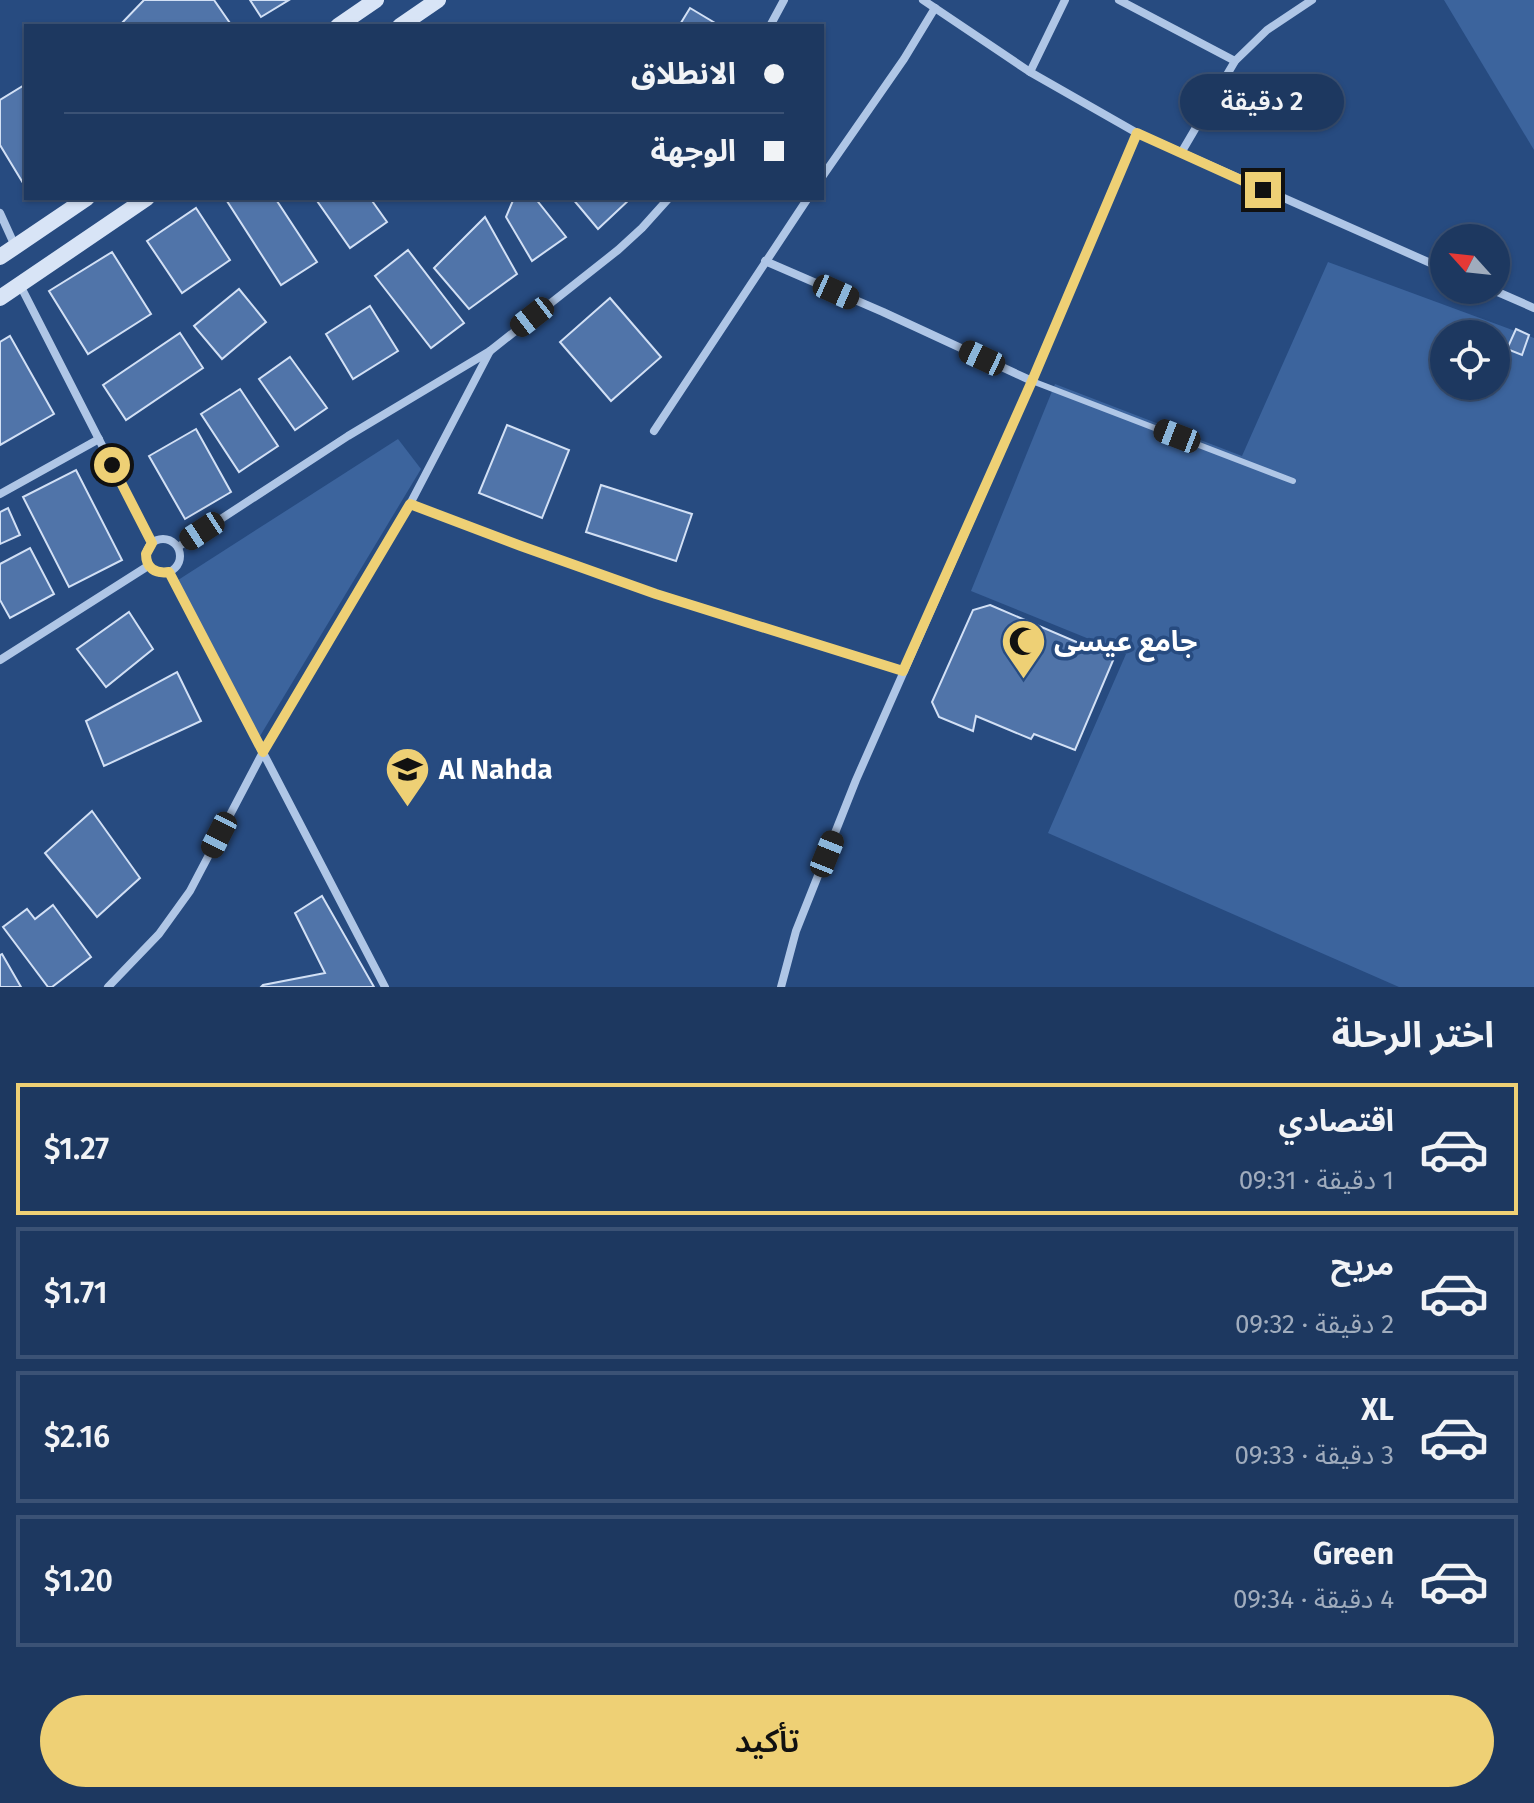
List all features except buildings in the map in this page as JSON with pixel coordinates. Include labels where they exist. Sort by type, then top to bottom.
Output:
[{"type":"street","points":[[341,24],[376,0]]},
{"type":"street","points":[[403,24],[438,0]]},
{"type":"street","points":[[771,24],[784,0]]},
{"type":"street","points":[[923,0],[1030,72],[1137,133],[1430,263]]},
{"type":"street","points":[[1030,72],[1065,0]]},
{"type":"street","points":[[1119,0],[1235,61]]},
{"type":"street","points":[[1181,153],[1235,61],[1267,30],[1312,0]]},
{"type":"street","points":[[824,174],[904,59],[935,8]]},
{"type":"street","points":[[781,987],[796,931],[856,780],[1032,381],[1137,133]]},
{"type":"street","points":[[0,257],[84,200]]},
{"type":"street","points":[[0,298],[144,200]]},
{"type":"street","points":[[178,547],[348,436],[490,351],[618,250],[667,200]]},
{"type":"street","points":[[654,431],[807,200]]},
{"type":"street","points":[[0,213],[15,247]]},
{"type":"street","points":[[765,261],[1032,381]]},
{"type":"street","points":[[20,285],[152,543]]},
{"type":"street","points":[[1510,297],[1534,308]]},
{"type":"street","points":[[108,987],[159,934],[190,891],[263,752],[410,504],[490,351]]},
{"type":"street","points":[[0,494],[99,439]]},
{"type":"street","points":[[410,504],[656,594],[903,671]]},
{"type":"street","points":[[166,539],[178,547],[181,554],[176,568],[161,574],[148,566],[146,554],[152,543],[166,539]]},
{"type":"street","points":[[0,660],[148,566]]},
{"type":"street","points":[[169,572],[385,987]]},
{"type":"lane","points":[[1032,381],[1293,481]]},
{"type":"shaded area","points":[[1444,0],[1534,0],[1534,150]]},
{"type":"shaded area","points":[[1328,262],[1430,300],[1430,304],[1442,304],[1485,320],[1430,320],[1430,400],[1510,400],[1510,329],[1534,338],[1534,987],[1399,987],[1048,833],[1126,654],[971,591],[1055,384],[1242,456]]},
{"type":"shaded area","points":[[398,439],[421,469],[257,741],[175,582]]},
{"type":"place","name":"جامع عيسى","points":[[1023,680]]},
{"type":"place","name":"Al Nahda","points":[[408,808]]},
{"type":"route","points":[[112,465],[152,543],[146,554],[148,566],[161,574],[169,572],[263,752],[410,504],[656,594],[903,671],[1032,381],[1137,133],[1263,190]]}]
